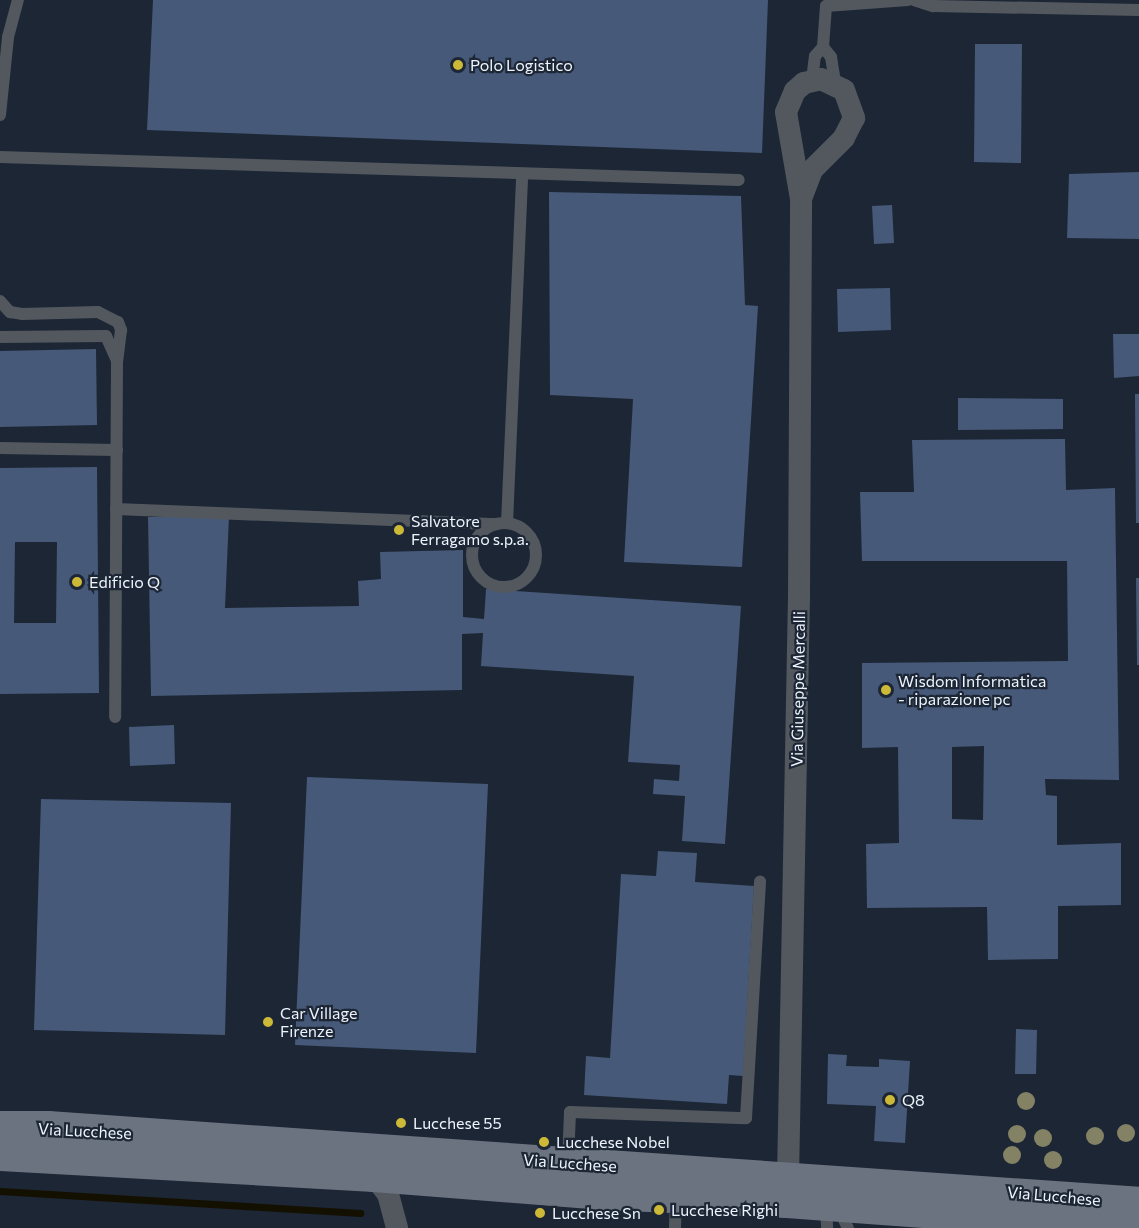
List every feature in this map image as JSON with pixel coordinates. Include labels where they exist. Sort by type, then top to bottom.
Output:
[{"type":"main road","name":"Via Lucchese","points":[[0,1127],[48,1127],[1139,1203]]},
{"type":"main road","name":"Via Lucchese","points":[[0,1155],[428,1180],[675,1213],[835,1216],[1139,1228]]},
{"type":"street","points":[[812,80],[835,83],[850,100],[854,118],[844,138],[812,170],[801,199],[786,112],[795,91],[812,80]]},
{"type":"street","name":"Via Giuseppe Mercalli","points":[[788,1179],[800,594],[801,199]]},
{"type":"street","points":[[374,1176],[388,1194],[397,1226]]},
{"type":"street","points":[[397,1226],[407,1198],[428,1180]]},
{"type":"lane","points":[[0,115],[8,37],[18,0]]},
{"type":"lane","points":[[812,80],[815,56],[823,47],[826,6],[908,0]]},
{"type":"lane","points":[[914,0],[933,6],[1139,10]]},
{"type":"lane","points":[[823,47],[831,57],[835,83]]},
{"type":"lane","points":[[0,157],[739,180]]},
{"type":"lane","points":[[502,523],[522,174]]},
{"type":"lane","points":[[0,301],[10,312],[22,314],[109,315],[121,330],[117,362],[115,717]]},
{"type":"lane","points":[[0,338],[106,336],[117,362]]},
{"type":"lane","points":[[0,448],[117,450]]},
{"type":"lane","points":[[116,509],[502,523],[526,532],[536,552],[535,562],[523,581],[502,587],[483,580],[472,562],[474,542],[487,527],[502,523]]},
{"type":"lane","points":[[568,1163],[570,1112],[746,1118],[760,881]]},
{"type":"building","name":"Polo Logistico","points":[[153,0],[768,0],[762,153],[147,130]]},
{"type":"building","points":[[975,44],[1022,44],[1021,163],[974,162]]},
{"type":"building","points":[[1139,172],[1139,239],[1067,238],[1069,174]]},
{"type":"building","points":[[549,192],[741,196],[745,305],[758,306],[742,567],[624,562],[633,399],[550,395]]},
{"type":"building","points":[[892,205],[894,243],[874,244],[872,206]]},
{"type":"building","points":[[890,288],[891,330],[838,332],[837,289]]},
{"type":"building","points":[[1113,334],[1139,334],[1139,376],[1114,378]]},
{"type":"building","points":[[96,349],[97,425],[0,427],[0,351]]},
{"type":"building","points":[[1135,394],[1139,394],[1139,523],[1136,523]]},
{"type":"building","points":[[958,398],[1063,399],[1063,429],[958,430]]},
{"type":"building","points":[[1065,439],[1066,490],[1115,488],[1119,780],[1045,779],[1046,795],[1057,796],[1057,845],[1121,843],[1121,905],[1058,906],[1058,959],[988,960],[987,907],[867,908],[866,844],[899,843],[898,747],[862,748],[862,663],[1068,661],[1067,561],[862,561],[860,492],[914,492],[912,440]],"holes":[[[984,746],[983,820],[952,819],[952,747]]]},
{"type":"building","name":"Edificio Q","points":[[97,467],[99,693],[0,694],[0,468]],"holes":[[[15,542],[57,542],[56,623],[14,623]]]},
{"type":"building","points":[[229,516],[225,608],[359,606],[358,581],[381,579],[380,552],[463,550],[463,617],[484,619],[486,589],[741,606],[725,844],[682,841],[685,796],[653,794],[654,779],[679,781],[680,765],[628,762],[634,676],[481,666],[483,633],[462,634],[462,690],[151,696],[148,517]]},
{"type":"building","points":[[1136,578],[1139,578],[1139,665],[1137,665]]},
{"type":"building","points":[[174,725],[175,764],[130,766],[129,727]]},
{"type":"building","points":[[307,777],[488,784],[476,1053],[295,1045]]},
{"type":"building","points":[[41,799],[231,803],[225,1035],[34,1030]]},
{"type":"building","points":[[658,851],[697,853],[695,882],[754,886],[743,1076],[729,1075],[727,1104],[584,1095],[586,1056],[610,1058],[621,874],[656,876]]},
{"type":"building","points":[[1016,1029],[1037,1030],[1036,1074],[1015,1074]]},
{"type":"building","points":[[828,1054],[847,1055],[846,1066],[879,1067],[879,1059],[910,1061],[905,1143],[874,1141],[876,1106],[827,1104]]},
{"type":"waterway","points":[[0,1191],[360,1213]]},
{"type":"place","name":"Polo Logistico","points":[[458,65]]},
{"type":"place","name":"Salvatore Ferragamo s.p.a.","points":[[399,530]]},
{"type":"place","name":"Edificio Q","points":[[77,582]]},
{"type":"place","name":"Wisdom Informatica - riparazione pc","points":[[886,690]]},
{"type":"place","name":"Car Village Firenze","points":[[268,1022]]},
{"type":"place","name":"Q8","points":[[890,1100]]},
{"type":"place","name":"Lucchese 55","points":[[401,1123]]},
{"type":"place","name":"Lucchese Nobel","points":[[544,1142]]},
{"type":"place","name":"Lucchese Righi","points":[[659,1210]]},
{"type":"place","name":"Lucchese Sn","points":[[540,1213]]}]
